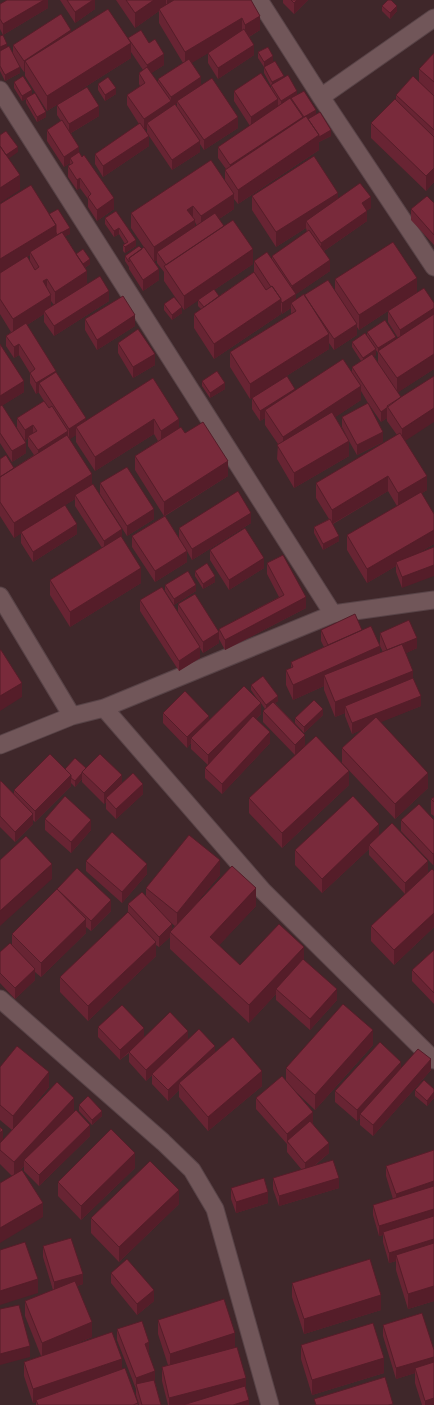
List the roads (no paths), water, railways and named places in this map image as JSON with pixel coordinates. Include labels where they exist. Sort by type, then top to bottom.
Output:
[{"type":"street","points":[[259,0],[321,97],[434,267]]},
{"type":"street","points":[[321,97],[434,18]]},
{"type":"street","points":[[0,90],[333,614]]},
{"type":"street","points":[[0,596],[72,716]]},
{"type":"street","points":[[0,745],[72,716],[104,708],[333,614],[434,600]]},
{"type":"street","points":[[104,708],[263,891],[434,1060]]},
{"type":"street","points":[[0,999],[163,1142],[192,1170],[215,1209],[270,1405]]}]
